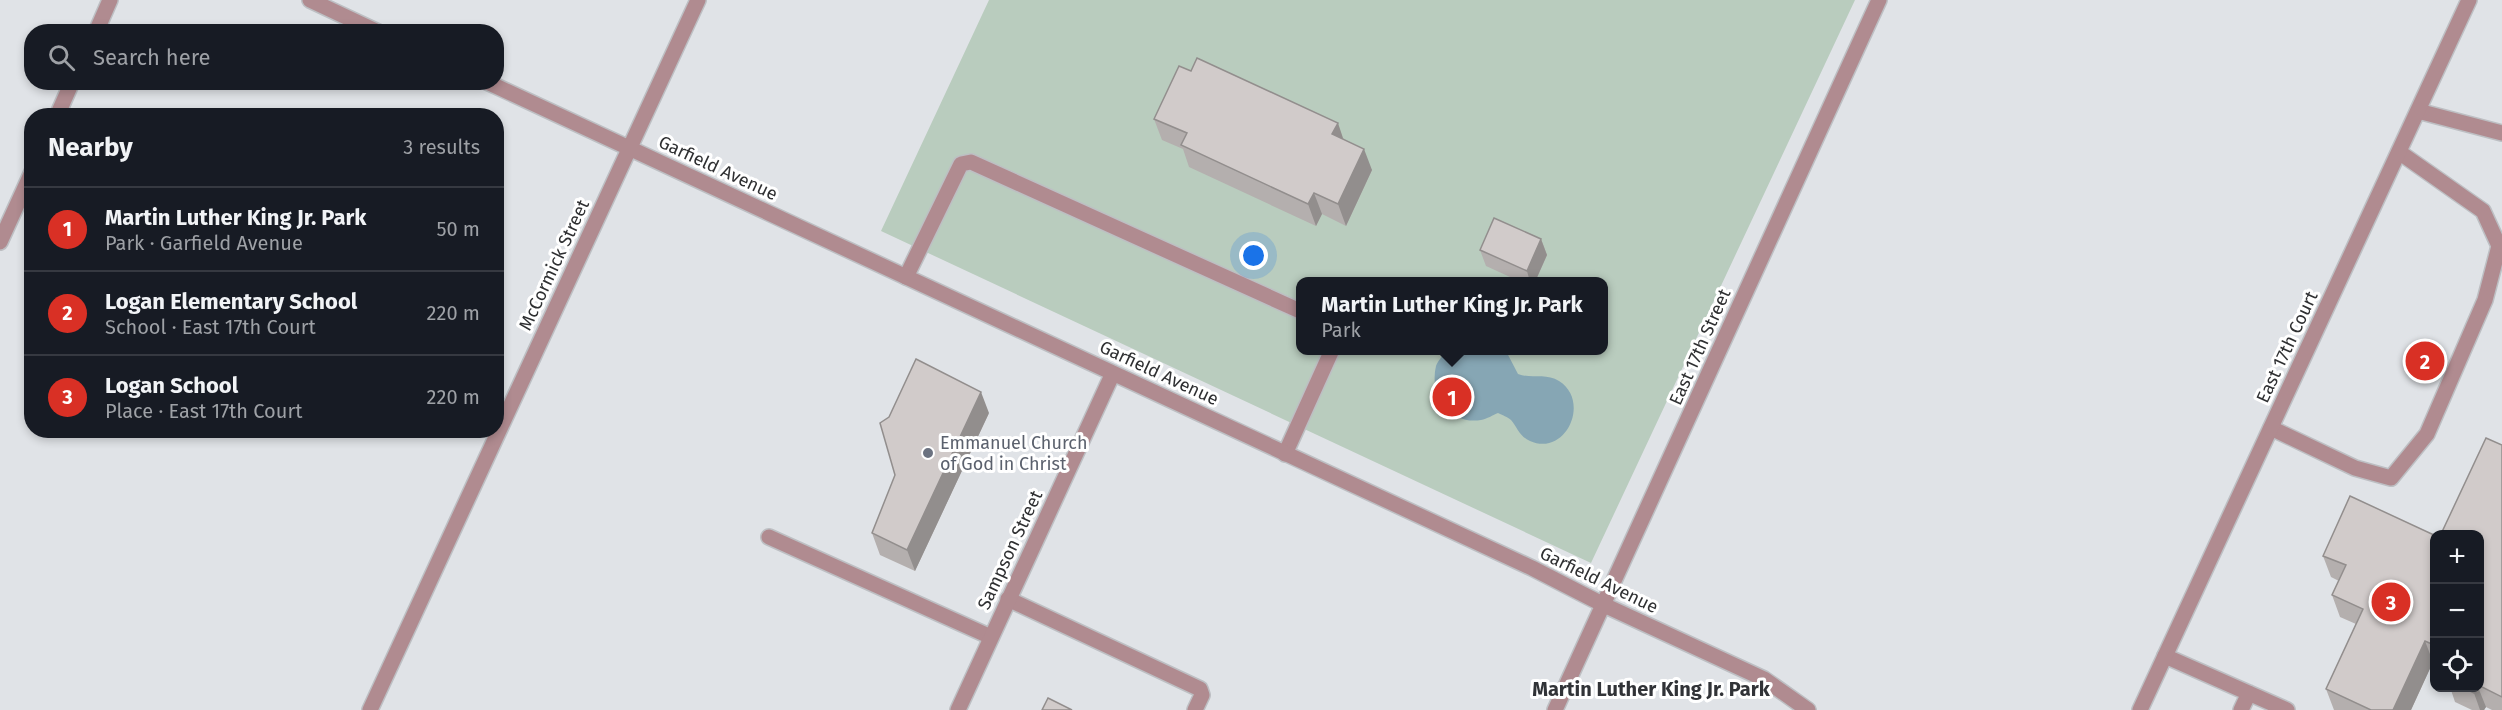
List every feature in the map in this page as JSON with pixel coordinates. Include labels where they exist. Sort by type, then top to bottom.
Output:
[{"type":"street","points":[[100,24],[110,0]]},
{"type":"street","points":[[310,0],[361,24]]},
{"type":"street","name":"McCormick Street","points":[[504,419],[698,0]]},
{"type":"street","name":"East 17th Street","points":[[1555,710],[1879,0]]},
{"type":"street","name":"East 17th Court","points":[[2140,710],[2469,0]]},
{"type":"street","points":[[61,108],[68,90]]},
{"type":"street","name":"Garfield Avenue","points":[[504,90],[1532,568],[1604,605],[1764,680],[1808,710]]},
{"type":"street","points":[[2418,111],[2502,133]]},
{"type":"street","points":[[2271,428],[2355,468],[2391,478],[2427,434],[2485,300],[2499,246],[2483,211],[2399,152]]},
{"type":"street","points":[[906,277],[961,164],[971,162],[1296,309]]},
{"type":"street","points":[[0,242],[24,190]]},
{"type":"street","points":[[1285,454],[1330,355]]},
{"type":"street","name":"Sampson Street","points":[[957,710],[1113,373]]},
{"type":"street","name":"McCormick Street","points":[[370,710],[495,438]]},
{"type":"street","points":[[769,537],[991,637]]},
{"type":"street","points":[[1008,599],[1200,689],[1202,695],[1195,710]]},
{"type":"street","points":[[2165,656],[2287,710]]},
{"type":"street","points":[[2241,710],[2249,693]]},
{"type":"green space","points":[[989,0],[1855,0],[1591,563],[881,231]]},
{"type":"water","points":[[1443,355],[1508,355],[1518,374],[1549,377],[1559,381],[1568,390],[1573,401],[1570,424],[1554,441],[1543,444],[1527,439],[1511,420],[1498,413],[1483,419],[1459,418],[1444,406],[1439,397],[1435,377],[1439,360]]},
{"type":"building","points":[[1197,58],[1338,123],[1332,134],[1364,149],[1338,204],[1314,193],[1308,204],[1181,145],[1187,133],[1154,119],[1179,66],[1191,71]]},
{"type":"building","points":[[1494,218],[1541,239],[1527,271],[1480,250]]},
{"type":"building","points":[[916,359],[981,392],[907,550],[872,533],[895,475],[880,423],[889,417]]},
{"type":"building","points":[[2486,438],[2502,445],[2502,697],[2484,688],[2484,530],[2443,530]]},
{"type":"building","points":[[2350,496],[2430,533],[2430,643],[2425,641],[2393,710],[2371,710],[2326,689],[2363,609],[2332,595],[2346,565],[2323,556]]},
{"type":"building","points":[[1048,698],[1072,710],[1042,710]]},
{"type":"place","name":"Logan Elementary School","points":[[2425,361]]},
{"type":"place","name":"Martin Luther King Jr. Park","points":[[1452,397]]},
{"type":"place","name":"Emmanuel Church of God in Christ","points":[[928,453]]},
{"type":"place","name":"Logan School","points":[[2391,602]]},
{"type":"district","name":"Martin Luther King Jr. Park","points":[[1651,689]]}]
